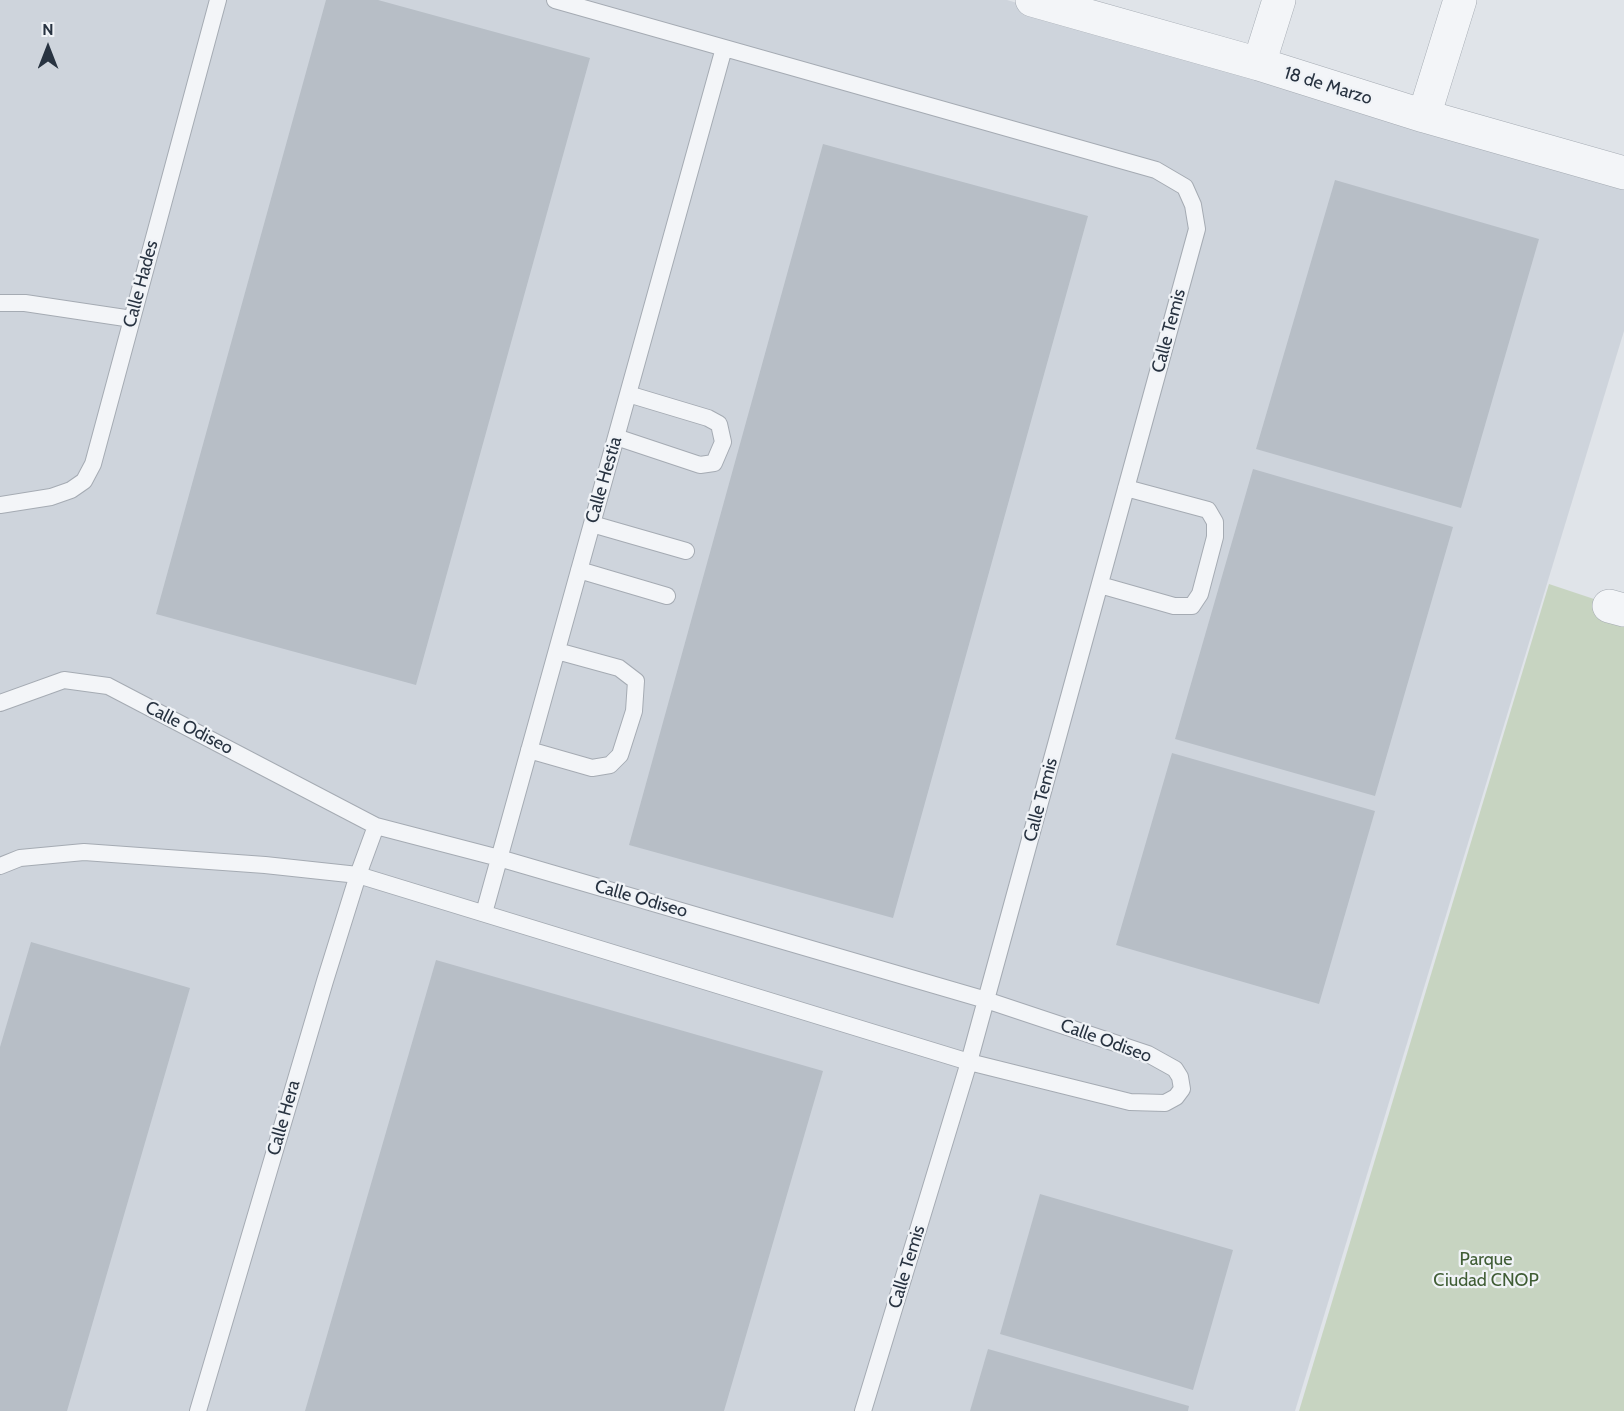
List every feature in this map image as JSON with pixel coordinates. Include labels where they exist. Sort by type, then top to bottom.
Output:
[{"type":"street","name":"18 de Marzo","points":[[1032,0],[1259,64],[1424,116],[1624,173]]},
{"type":"street","points":[[1259,64],[1279,0]]},
{"type":"street","points":[[1424,116],[1460,0]]},
{"type":"lane","name":"Calle Hades","points":[[0,505],[51,497],[72,490],[84,481],[93,464],[218,0]]},
{"type":"lane","points":[[555,0],[724,48]]},
{"type":"lane","name":"Calle Temis","points":[[724,48],[1156,170],[1185,187],[1193,205],[1197,229],[969,1062],[863,1411]]},
{"type":"lane","name":"Calle Hestia","points":[[484,913],[724,48]]},
{"type":"lane","points":[[0,303],[25,303],[132,319]]},
{"type":"lane","points":[[616,437],[700,465],[714,463],[723,442],[719,424],[708,418],[628,394]]},
{"type":"lane","points":[[1100,585],[1174,606],[1192,606],[1200,594],[1215,537],[1215,522],[1208,510],[1126,488]]},
{"type":"lane","points":[[592,524],[686,551]]},
{"type":"lane","points":[[579,570],[667,596]]},
{"type":"lane","points":[[529,750],[592,768],[610,765],[620,756],[634,711],[636,681],[619,668],[557,651]]},
{"type":"lane","name":"Calle Odiseo","points":[[0,703],[64,680],[108,686],[376,826],[499,858],[986,1000],[1148,1054],[1175,1069],[1180,1077],[1182,1089],[1176,1097],[1165,1103],[1130,1101],[969,1062],[358,875],[265,865],[84,852],[20,858],[0,866]]},
{"type":"lane","name":"Calle Hera","points":[[198,1411],[325,981],[376,826]]},
{"type":"shaded area","points":[[0,0],[1007,0],[1624,186],[1624,331],[1295,1411],[0,1411]]},
{"type":"green space","name":"Parque Ciudad CNOP","points":[[1549,584],[1624,609],[1624,1411],[1299,1411]]},
{"type":"building","points":[[326,0],[378,0],[590,58],[416,685],[156,614]]},
{"type":"building","points":[[823,144],[1088,216],[893,918],[629,845]]},
{"type":"building","points":[[1335,180],[1539,239],[1461,508],[1256,449]]},
{"type":"building","points":[[1253,469],[1453,527],[1375,796],[1175,739]]},
{"type":"building","points":[[1172,753],[1375,811],[1319,1004],[1116,945]]},
{"type":"building","points":[[31,942],[190,988],[67,1411],[0,1411],[0,1047]]},
{"type":"building","points":[[436,960],[823,1071],[724,1411],[305,1411]]},
{"type":"building","points":[[1040,1194],[1233,1250],[1193,1390],[1000,1334]]},
{"type":"building","points":[[988,1349],[1189,1406],[1188,1411],[970,1411]]}]
